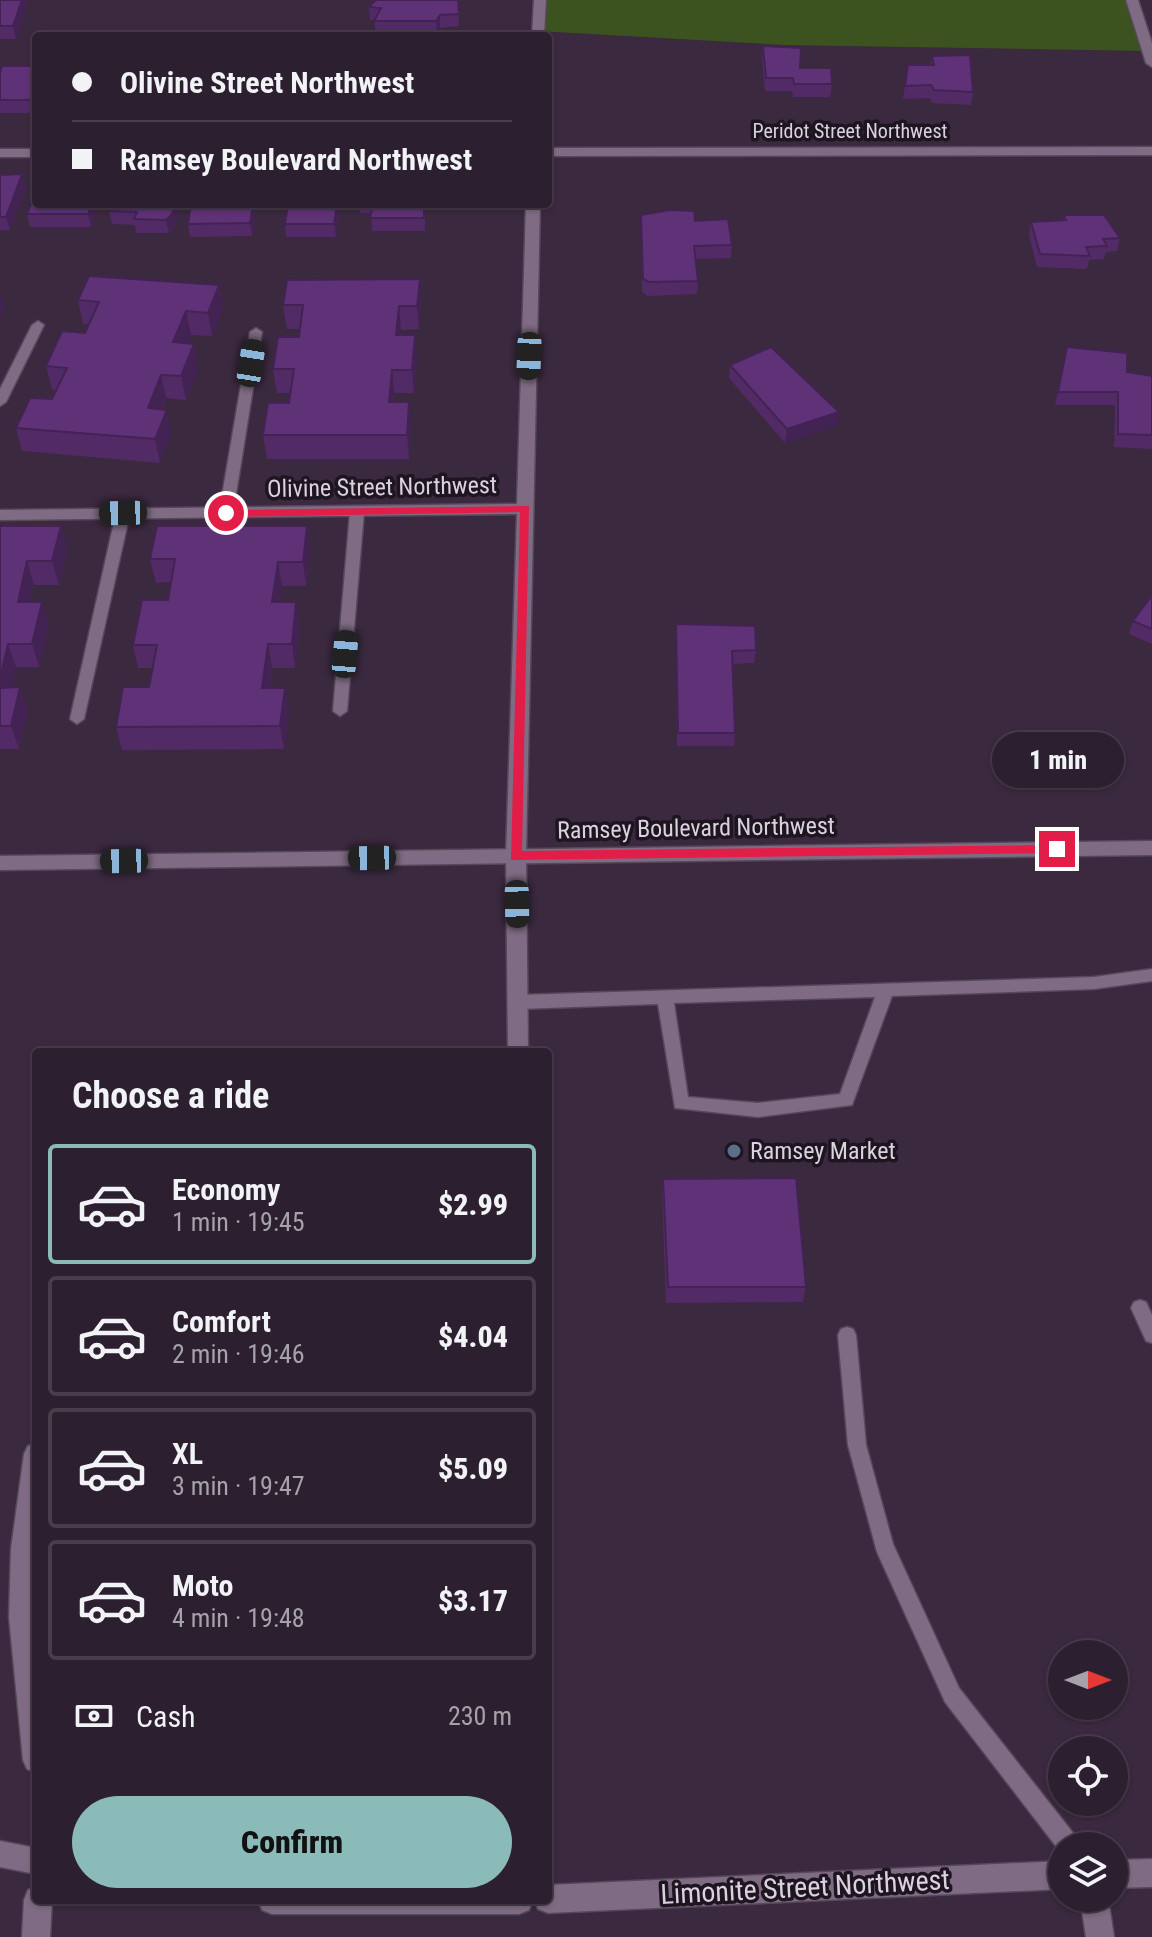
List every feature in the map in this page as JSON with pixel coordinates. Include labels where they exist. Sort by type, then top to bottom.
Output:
[{"type":"street","points":[[538,32],[540,0]]},
{"type":"street","points":[[1132,0],[1152,63]]},
{"type":"street","name":"Peridot Street Northwest","points":[[552,152],[1152,151]]},
{"type":"street","points":[[0,153],[32,153]]},
{"type":"street","points":[[518,1048],[516,856],[533,208]]},
{"type":"street","name":"Olivine Street Northwest","points":[[0,515],[525,509]]},
{"type":"street","name":"Ramsey Boulevard Northwest","points":[[0,863],[1152,848]]},
{"type":"street","points":[[32,1483],[23,1549],[22,1617],[32,1719]]},
{"type":"street","points":[[0,1854],[32,1860]]},
{"type":"street","points":[[1128,1874],[1152,1873]]},
{"type":"street","name":"Limonite Street Northwest","points":[[552,1899],[1048,1876]]},
{"type":"street","points":[[36,1937],[38,1904]]},
{"type":"street","points":[[1096,1912],[1100,1937]]},
{"type":"lane","points":[[0,402],[38,325]]},
{"type":"lane","points":[[226,513],[256,332]]},
{"type":"lane","points":[[340,711],[357,512]]},
{"type":"lane","points":[[77,719],[123,513]]},
{"type":"lane","points":[[519,1002],[1094,983],[1152,975]]},
{"type":"lane","points":[[665,997],[681,1103],[758,1110],[846,1100],[886,990]]},
{"type":"lane","points":[[1140,1308],[1152,1335]]},
{"type":"lane","points":[[847,1335],[857,1445],[884,1545],[952,1695],[1058,1832]]},
{"type":"green space","points":[[539,0],[1132,0],[1148,51],[784,45],[538,31]]},
{"type":"building","points":[[0,0],[22,0],[13,26],[0,26]]},
{"type":"building","points":[[376,0],[458,0],[459,14],[440,15],[436,21],[374,21],[381,8],[369,7]]},
{"type":"building","points":[[763,46],[801,48],[800,68],[831,68],[832,84],[794,84],[793,78],[766,78]]},
{"type":"building","points":[[970,55],[973,92],[934,90],[931,85],[905,86],[908,65],[934,65],[932,56]]},
{"type":"building","points":[[2,66],[32,66],[31,100],[0,100]]},
{"type":"building","points":[[22,174],[6,217],[0,217],[0,175]]},
{"type":"building","points":[[32,202],[32,208],[90,208],[88,214],[27,214]]},
{"type":"building","points":[[110,208],[174,208],[166,220],[134,219],[137,212],[109,211]]},
{"type":"building","points":[[190,208],[252,208],[250,223],[188,224]]},
{"type":"building","points":[[287,208],[336,208],[334,224],[285,224]]},
{"type":"building","points":[[372,208],[424,208],[424,218],[370,218]]},
{"type":"building","points":[[670,210],[694,211],[695,221],[728,219],[732,245],[694,246],[698,281],[649,282],[643,279],[641,215]]},
{"type":"building","points":[[1064,215],[1104,215],[1120,238],[1103,239],[1107,246],[1086,247],[1090,256],[1040,254],[1031,222],[1066,220]]},
{"type":"building","points":[[89,276],[219,285],[208,313],[186,311],[173,342],[194,344],[181,376],[161,375],[148,408],[167,410],[155,439],[16,428],[30,398],[52,399],[67,368],[46,366],[62,331],[85,333],[99,302],[78,300]]},
{"type":"building","points":[[420,279],[417,306],[399,306],[396,335],[415,335],[412,370],[392,370],[389,402],[409,402],[407,435],[263,435],[268,403],[289,403],[294,369],[273,369],[278,337],[299,337],[303,305],[283,305],[287,280]]},
{"type":"building","points":[[771,347],[839,412],[787,429],[730,365]]},
{"type":"building","points":[[1067,347],[1127,353],[1127,372],[1152,376],[1152,435],[1118,434],[1118,392],[1058,392]]},
{"type":"building","points":[[0,526],[61,526],[52,561],[27,561],[18,602],[42,602],[32,644],[8,644],[0,678]]},
{"type":"building","points":[[157,526],[307,526],[303,562],[278,562],[272,602],[296,602],[292,644],[268,644],[262,688],[285,688],[280,726],[116,727],[123,687],[149,687],[157,645],[133,645],[142,600],[168,600],[175,559],[150,559]]},
{"type":"building","points":[[1152,595],[1152,629],[1133,621]]},
{"type":"building","points":[[676,624],[755,626],[756,650],[732,651],[735,733],[678,733]]},
{"type":"building","points":[[20,687],[11,726],[0,726],[0,688]]},
{"type":"building","points":[[796,1178],[806,1287],[668,1287],[663,1179]]},
{"type":"place","name":"Ramsey Market","points":[[734,1151]]},
{"type":"route","points":[[226,513],[525,509],[516,856],[1057,849]]}]
